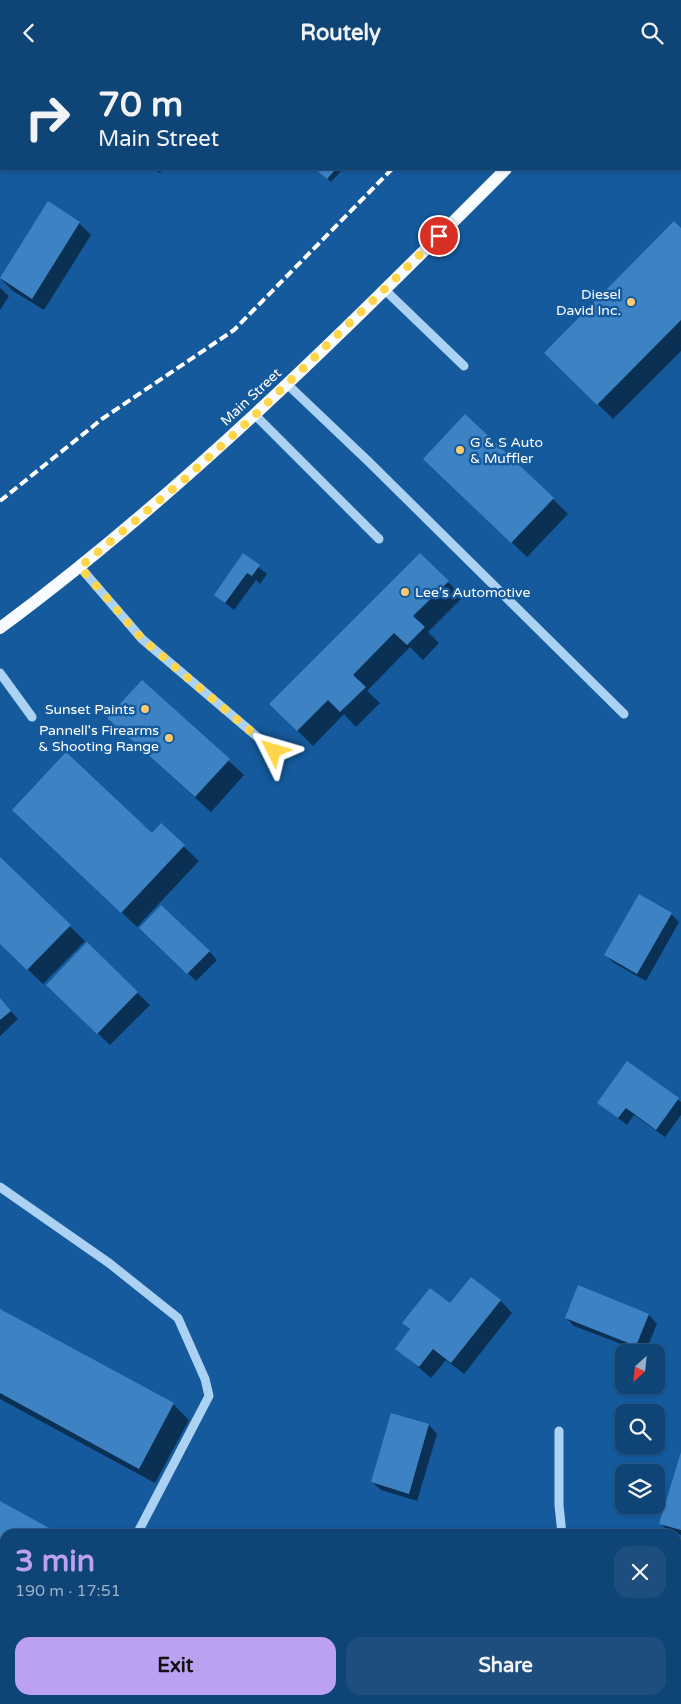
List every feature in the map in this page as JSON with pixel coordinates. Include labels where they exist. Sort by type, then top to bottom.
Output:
[{"type":"main road","name":"Main Street","points":[[0,628],[80,567],[186,478],[287,385],[505,170]]},
{"type":"street","points":[[385,290],[464,366]]},
{"type":"street","points":[[287,385],[369,462],[624,714]]},
{"type":"street","points":[[255,415],[379,539]]},
{"type":"street","points":[[80,567],[142,639],[274,751]]},
{"type":"street","points":[[0,673],[32,717]]},
{"type":"street","points":[[0,1187],[109,1263],[178,1318],[205,1379],[209,1396],[140,1529]]},
{"type":"street","points":[[559,1431],[559,1505],[561,1529]]},
{"type":"building","points":[[316,170],[335,170],[327,179]]},
{"type":"building","points":[[48,201],[80,222],[32,299],[0,278]]},
{"type":"building","points":[[674,221],[681,228],[681,320],[597,405],[544,353]]},
{"type":"building","points":[[465,414],[554,498],[511,543],[423,459]]},
{"type":"building","points":[[243,553],[260,565],[252,576],[247,573],[225,603],[214,595]]},
{"type":"building","points":[[420,553],[449,581],[413,616],[425,627],[407,645],[394,633],[353,675],[366,687],[340,712],[328,700],[297,731],[269,704]]},
{"type":"building","name":"Pannell's Firearms & Shooting Range","points":[[142,680],[230,759],[195,797],[107,718]]},
{"type":"building","points":[[66,752],[152,833],[161,823],[185,845],[121,913],[12,810]]},
{"type":"building","points":[[0,857],[71,925],[27,970],[0,944]]},
{"type":"building","points":[[639,894],[672,913],[637,974],[604,955]]},
{"type":"building","points":[[161,905],[210,951],[187,974],[139,928]]},
{"type":"building","points":[[87,942],[138,992],[97,1034],[46,985]]},
{"type":"building","points":[[0,998],[11,1011],[0,1020]]},
{"type":"building","points":[[627,1061],[679,1098],[656,1130],[626,1108],[618,1118],[597,1103]]},
{"type":"building","points":[[471,1277],[501,1300],[451,1363],[433,1349],[419,1367],[395,1349],[410,1329],[402,1323],[430,1288],[450,1303]]},
{"type":"building","points":[[578,1285],[649,1314],[637,1344],[631,1344],[565,1318]]},
{"type":"building","points":[[0,1309],[174,1403],[139,1469],[0,1393]]},
{"type":"building","points":[[391,1413],[429,1424],[409,1494],[371,1482]]},
{"type":"building","points":[[681,1452],[681,1529],[659,1524],[662,1514],[665,1514],[665,1504]]},
{"type":"building","points":[[0,1501],[51,1529],[0,1529]]},
{"type":"railway","points":[[0,501],[102,419],[234,330],[391,170]]},
{"type":"place","name":"Diesel David Inc.","points":[[631,302]]},
{"type":"place","name":"G & S Auto & Muffler","points":[[460,450]]},
{"type":"place","name":"Lee's Automotive","points":[[405,592]]},
{"type":"place","name":"Sunset Paints","points":[[145,709]]},
{"type":"place","name":"Pannell's Firearms & Shooting Range","points":[[169,738]]},
{"type":"route","points":[[274,751],[142,639],[80,567],[186,478],[255,415],[439,236]]}]
